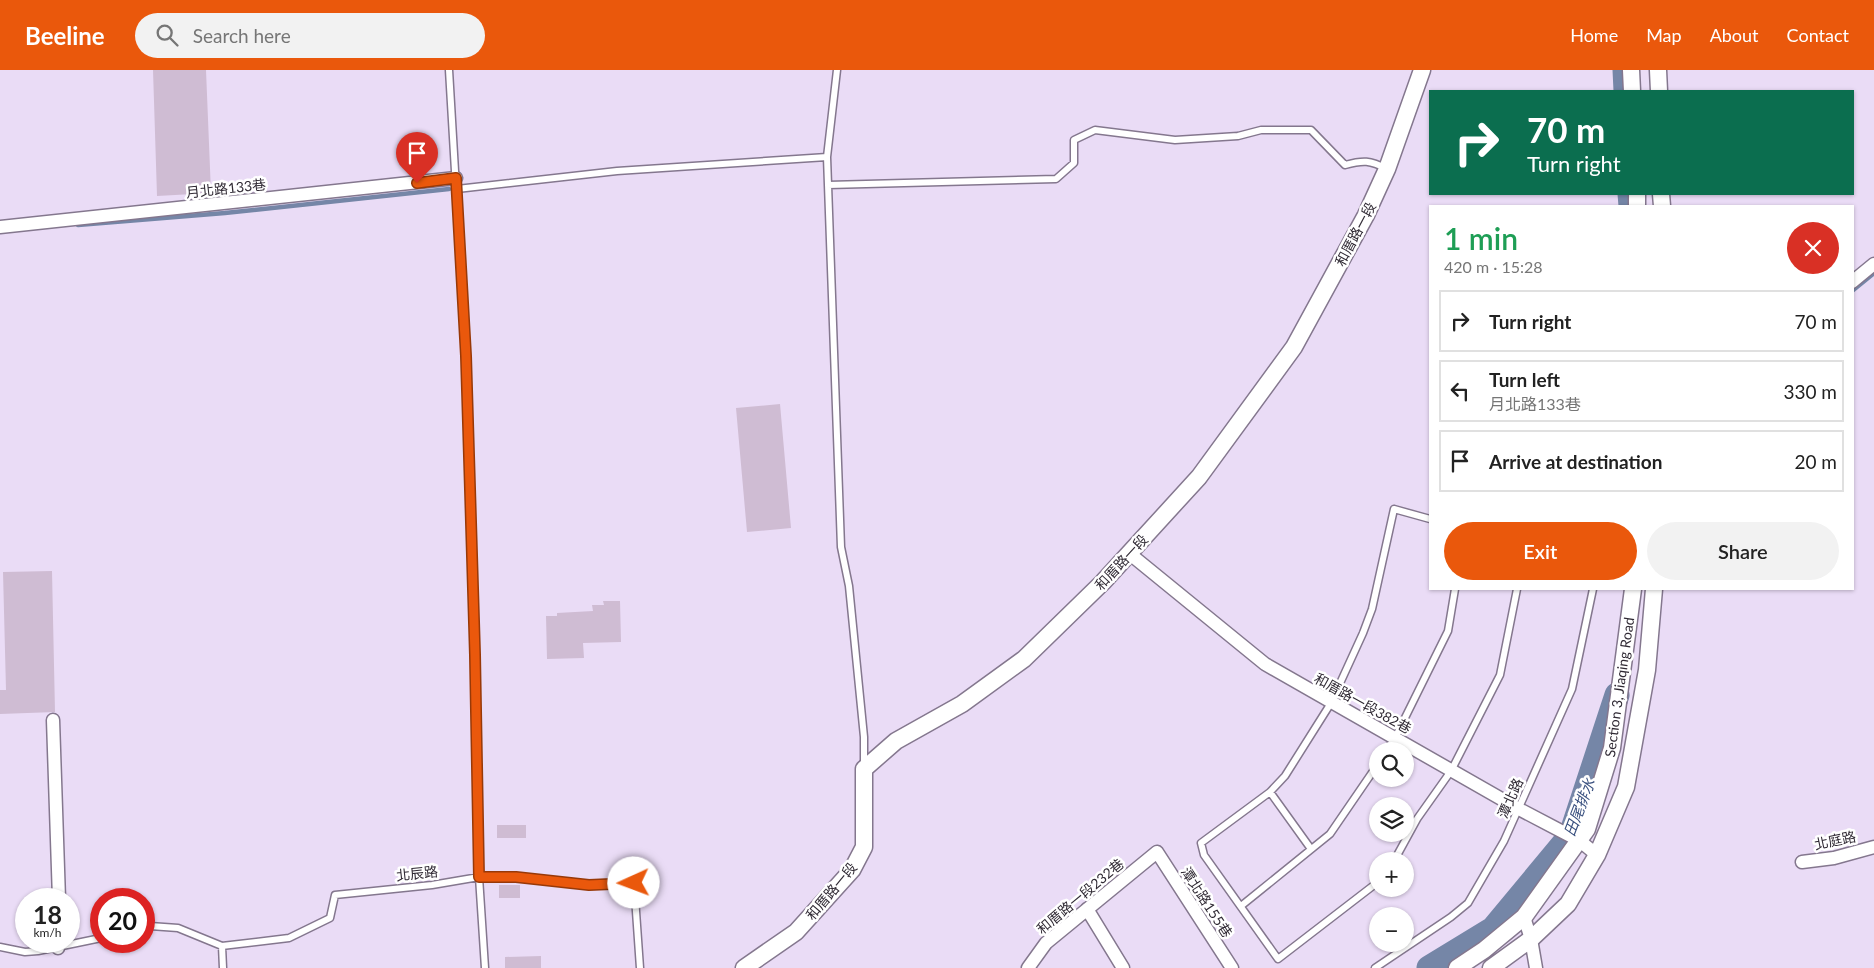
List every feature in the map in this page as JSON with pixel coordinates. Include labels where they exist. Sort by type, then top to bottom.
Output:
[{"type":"street","name":"和厝路一段","points":[[744,968],[796,932],[852,870],[864,847],[864,770],[896,741],[962,704],[1024,659],[1130,554],[1199,477],[1294,347],[1366,215],[1387,169],[1422,70]]},
{"type":"street","points":[[1631,70],[1632,90]]},
{"type":"street","points":[[1658,70],[1659,90]]},
{"type":"street","name":"月北路133巷","points":[[0,227],[456,184]]},
{"type":"street","points":[[1854,280],[1874,264]]},
{"type":"street","name":"和厝路一段382巷","points":[[1130,554],[1265,664],[1451,771],[1580,841],[1598,856]]},
{"type":"street","name":"Section 3, Jiaqing Road","points":[[1457,968],[1484,950],[1524,917],[1587,829],[1612,748],[1633,590]]},
{"type":"street","name":"Section 3, Jiaqing Road","points":[[1491,968],[1531,939],[1568,904],[1598,856],[1626,787],[1647,670],[1654,590]]},
{"type":"street","points":[[53,720],[59,888]]},
{"type":"street","name":"北庭路","points":[[1802,862],[1834,858],[1874,847]]},
{"type":"street","name":"和厝路一段232巷","points":[[1028,968],[1046,943],[1157,852]]},
{"type":"street","name":"潭北路155巷","points":[[1157,852],[1232,968]]},
{"type":"street","points":[[1087,909],[1123,968]]},
{"type":"street","points":[[1524,917],[1531,939],[1536,968]]},
{"type":"lane","points":[[449,70],[466,356],[479,877],[485,968]]},
{"type":"lane","points":[[837,70],[827,157],[841,547],[849,586],[864,737],[864,770]]},
{"type":"lane","points":[[828,185],[1056,179],[1074,163],[1074,140],[1095,130],[1176,140],[1238,136],[1261,130],[1311,130],[1345,164],[1359,161],[1372,162],[1387,169]]},
{"type":"lane","points":[[456,184],[827,157]]},
{"type":"lane","points":[[1369,889],[1278,958],[1204,855],[1201,843],[1270,792],[1285,776],[1331,702],[1372,609],[1394,509],[1429,519]]},
{"type":"lane","points":[[1392,742],[1448,631],[1455,590]]},
{"type":"lane","points":[[1399,852],[1417,819],[1451,771],[1500,675],[1517,590]]},
{"type":"lane","name":"潭北路","points":[[1375,968],[1451,917],[1468,902],[1504,841],[1572,689],[1593,590]]},
{"type":"lane","points":[[1241,906],[1330,834],[1369,777]]},
{"type":"lane","points":[[1270,792],[1311,849]]},
{"type":"lane","name":"北辰路","points":[[155,926],[178,928],[222,946],[289,938],[330,918],[335,895],[432,885],[479,877],[516,877],[589,885],[634,883],[640,968]]},
{"type":"lane","points":[[222,946],[223,968]]},
{"type":"lane","points":[[0,948],[15,950]]},
{"type":"building","points":[[153,70],[206,70],[211,193],[157,196]]},
{"type":"building","points":[[780,404],[791,528],[747,532],[736,408]]},
{"type":"building","points":[[52,571],[55,712],[0,714],[0,690],[6,690],[3,572]]},
{"type":"building","points":[[603,601],[620,601],[621,642],[583,643],[584,658],[547,659],[546,616],[557,616],[557,613],[593,611],[592,605],[604,605]]},
{"type":"building","points":[[497,825],[526,825],[526,838],[497,838]]},
{"type":"building","points":[[499,885],[520,885],[520,898],[499,898]]},
{"type":"building","points":[[541,956],[541,968],[505,968],[505,957]]},
{"type":"waterway","points":[[1620,70],[1621,90]]},
{"type":"waterway","points":[[78,225],[225,213],[449,189]]},
{"type":"waterway","points":[[1625,195],[1626,205]]},
{"type":"waterway","points":[[1854,289],[1874,273]]},
{"type":"waterway","name":"田尾排水","points":[[1429,968],[1493,929],[1571,835],[1617,695]]},
{"type":"route","points":[[417,183],[456,178],[466,356],[475,655],[479,877],[516,877],[589,885],[634,883]]}]
